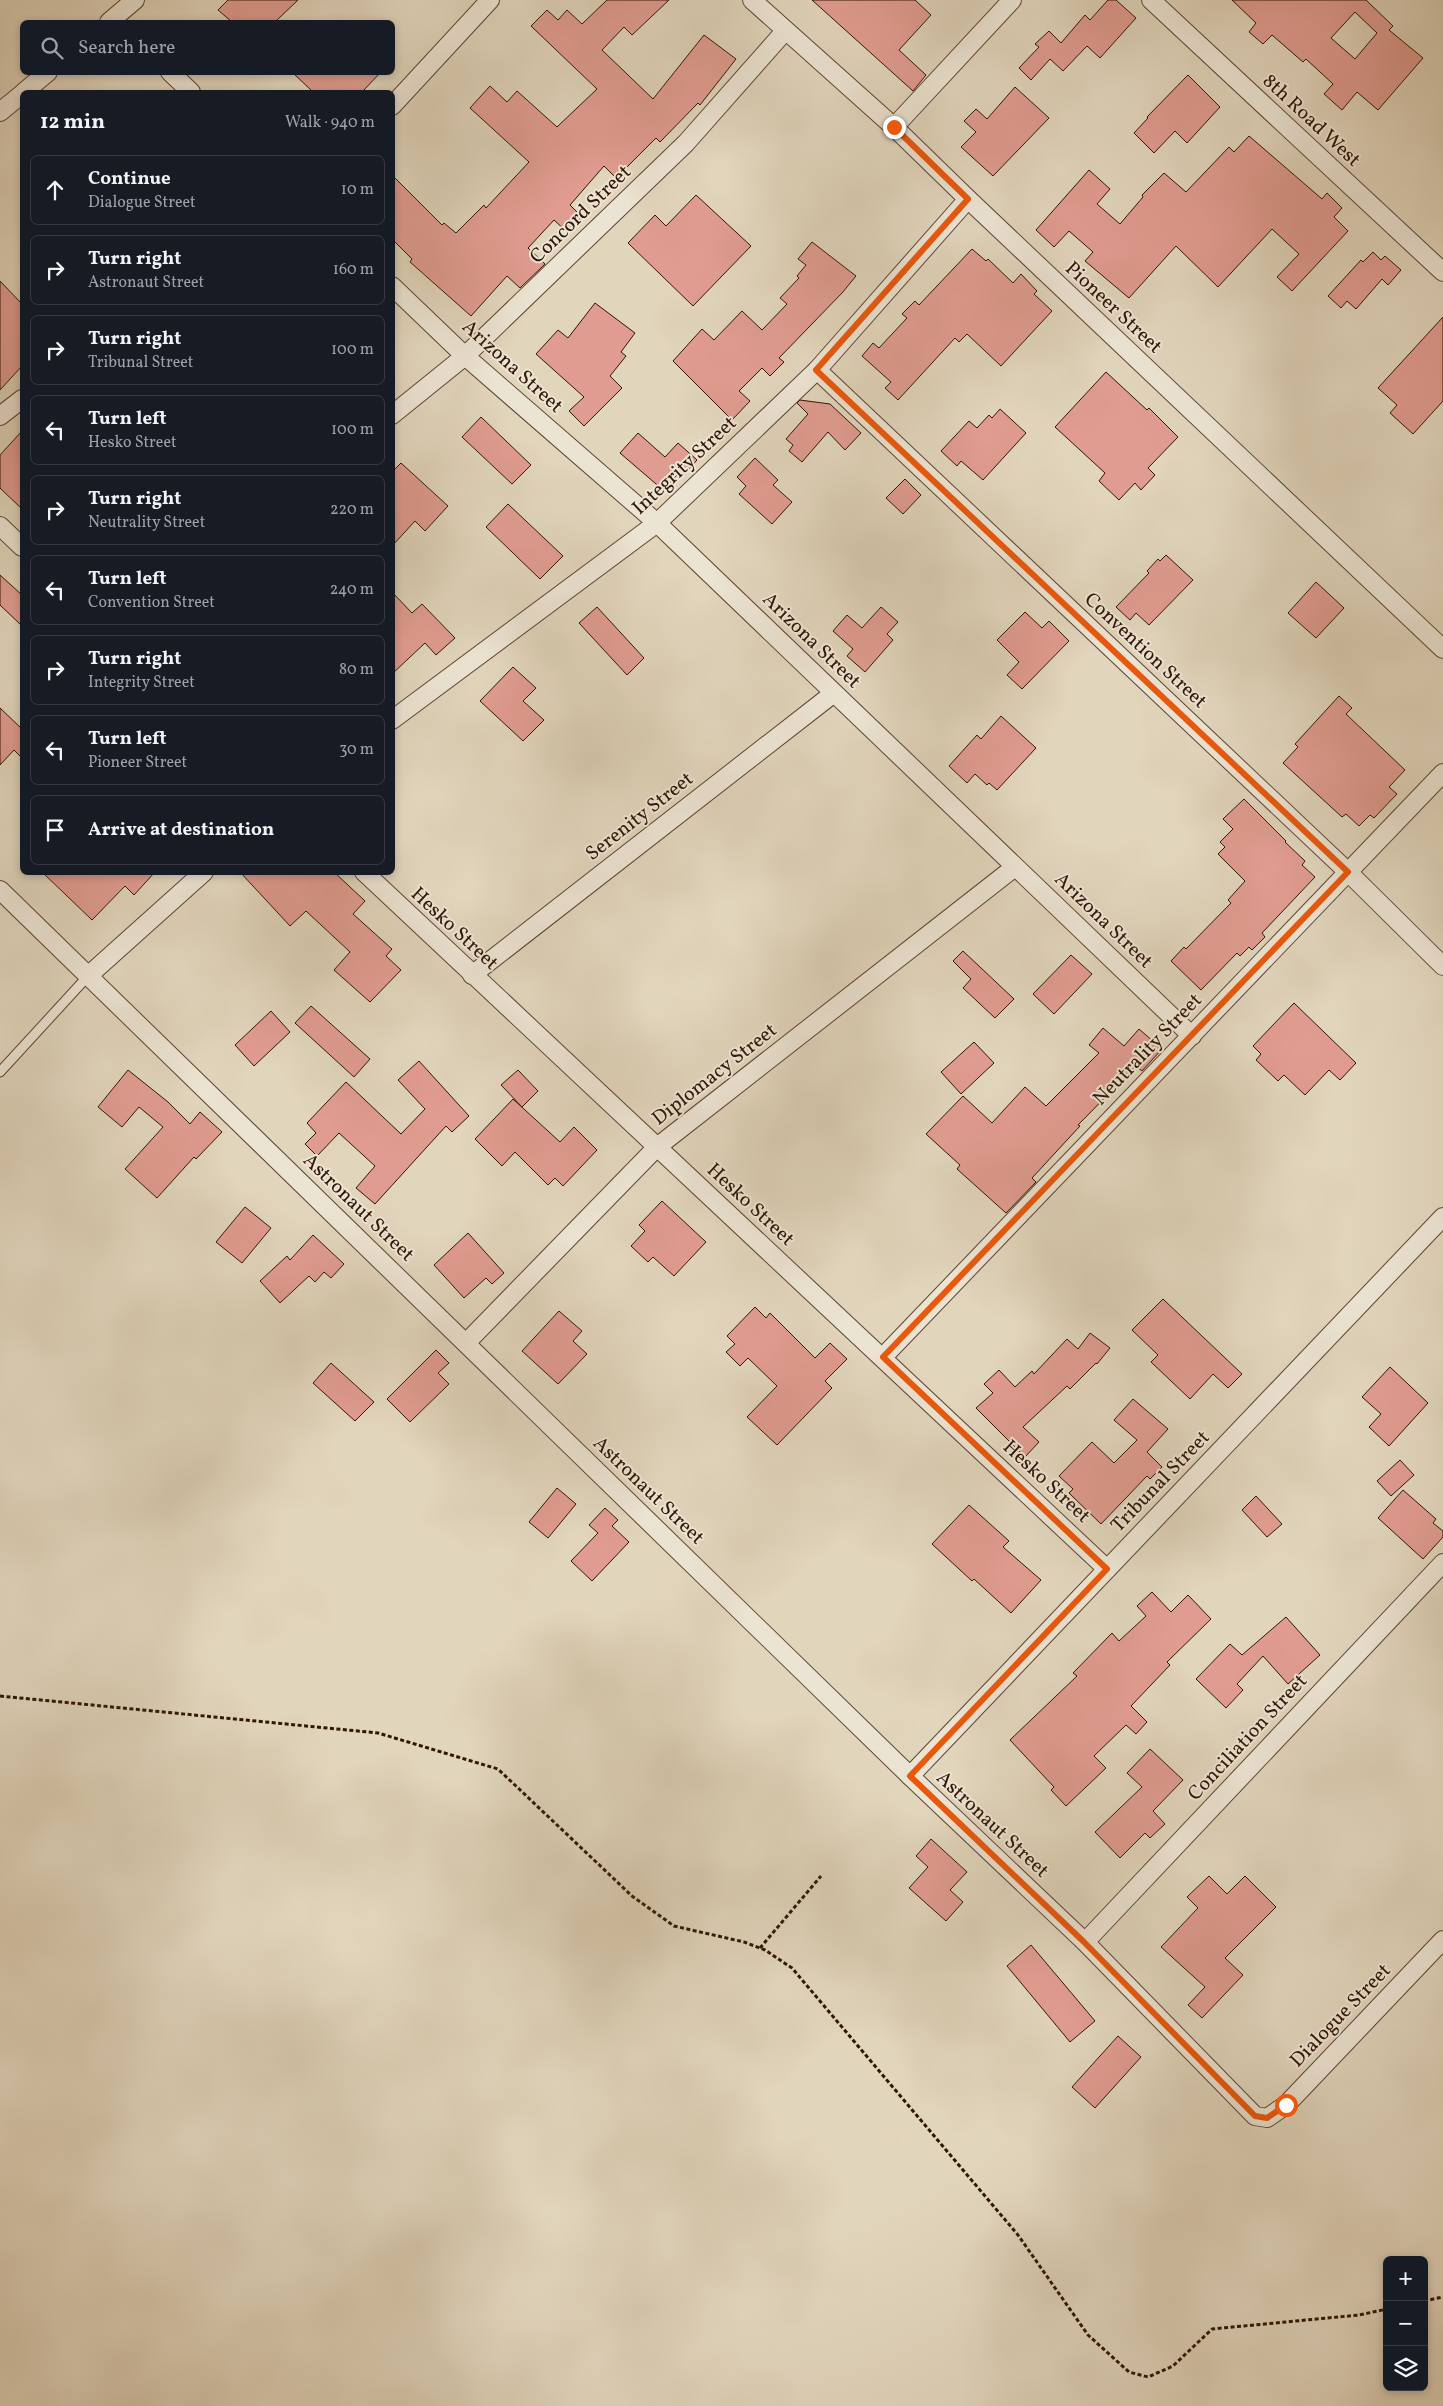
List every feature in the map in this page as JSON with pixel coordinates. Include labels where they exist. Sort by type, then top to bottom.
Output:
[{"type":"street","points":[[114,20],[135,0]]},
{"type":"street","points":[[395,103],[490,0]]},
{"type":"street","name":"Pioneer Street","points":[[752,0],[784,31],[894,127],[1443,649]]},
{"type":"street","points":[[894,127],[1012,0]]},
{"type":"street","name":"8th Road West","points":[[1151,0],[1443,272]]},
{"type":"street","name":"Concord Street","points":[[395,413],[465,356],[686,143],[784,31]]},
{"type":"street","points":[[27,90],[44,75]]},
{"type":"street","points":[[173,75],[189,90]]},
{"type":"street","points":[[0,112],[20,95]]},
{"type":"street","name":"Integrity Street","points":[[395,718],[657,523],[816,370],[968,199]]},
{"type":"street","name":"Arizona Street","points":[[395,289],[465,356],[657,523],[1192,1036]]},
{"type":"street","name":"Convention Street","points":[[816,370],[1348,872],[1443,966]]},
{"type":"street","points":[[0,416],[20,401]]},
{"type":"street","points":[[0,526],[20,545]]},
{"type":"street","name":"Serenity Street","points":[[472,975],[834,693]]},
{"type":"street","name":"Neutrality Street","points":[[883,1357],[1443,772]]},
{"type":"street","name":"Diplomacy Street","points":[[466,1343],[657,1147],[1015,867]]},
{"type":"street","points":[[88,976],[201,875]]},
{"type":"street","name":"Hesko Street","points":[[367,875],[1107,1569]]},
{"type":"street","name":"Astronaut Street","points":[[0,890],[910,1776],[1084,1942],[1255,2116],[1267,2118]]},
{"type":"street","name":"Tribunal Street","points":[[910,1776],[1443,1217]]},
{"type":"street","name":"Conciliation Street","points":[[1084,1942],[1443,1563]]},
{"type":"street","name":"Dialogue Street","points":[[1267,2118],[1286,2105],[1443,1940]]},
{"type":"lane","points":[[0,1072],[88,976]]},
{"type":"path","points":[[0,1696],[378,1733],[456,1755],[498,1770],[632,1896],[674,1926],[760,1948],[792,1968],[1018,2235],[1088,2335],[1129,2372],[1148,2377],[1173,2366],[1212,2329],[1359,2314],[1383,2310]]},
{"type":"path","points":[[760,1948],[822,1876]]},
{"type":"path","points":[[1428,2300],[1443,2297]]},
{"type":"building","points":[[228,0],[298,0],[277,20],[230,20],[218,10]]},
{"type":"building","points":[[607,0],[669,0],[632,35],[624,27],[602,50],[653,99],[704,35],[736,59],[700,105],[698,103],[660,142],[656,138],[616,178],[604,166],[570,205],[582,217],[568,233],[554,220],[528,248],[545,264],[520,288],[507,276],[471,316],[410,262],[412,259],[395,242],[395,178],[442,225],[444,223],[456,233],[484,205],[486,208],[529,162],[470,108],[490,86],[507,102],[517,91],[557,127],[597,89],[531,26],[547,10],[558,20],[567,10],[582,24]]},
{"type":"building","points":[[812,0],[915,0],[931,15],[899,50],[926,75],[913,91]]},
{"type":"building","points":[[1108,0],[1116,0],[1136,18],[1100,58],[1087,46],[1063,71],[1050,59],[1031,80],[1019,68],[1039,47],[1035,44],[1049,31],[1061,43],[1085,15],[1090,20]]},
{"type":"building","points":[[1232,0],[1366,0],[1393,26],[1389,30],[1423,58],[1378,110],[1357,92],[1342,110],[1324,94],[1333,84],[1306,59],[1303,62],[1272,35],[1263,44],[1249,32],[1256,23]],"holes":[[[1355,12],[1377,33],[1355,59],[1331,38]]]},
{"type":"building","points":[[295,75],[378,75],[364,90],[311,90]]},
{"type":"building","points":[[1188,75],[1220,107],[1187,143],[1175,131],[1154,153],[1134,133]]},
{"type":"building","points":[[1015,87],[1049,118],[993,176],[961,147],[976,132],[964,121],[976,109],[987,119]]},
{"type":"building","points":[[1249,136],[1322,199],[1327,193],[1342,208],[1334,217],[1348,231],[1292,291],[1277,277],[1299,254],[1272,229],[1218,287],[1176,246],[1129,298],[1085,261],[1093,252],[1069,231],[1054,247],[1036,230],[1089,170],[1110,189],[1097,204],[1120,224],[1143,197],[1142,195],[1164,173],[1186,192],[1229,147],[1234,152]]},
{"type":"building","points":[[696,195],[751,246],[693,306],[628,243],[655,215],[666,226]]},
{"type":"building","points":[[812,242],[856,276],[779,358],[784,362],[770,376],[762,368],[739,391],[750,401],[732,420],[673,361],[702,329],[714,340],[742,311],[762,330],[787,304],[780,298],[799,278],[797,276],[806,265],[798,259]]},
{"type":"building","points":[[972,249],[986,261],[988,259],[1013,283],[1021,274],[1037,291],[1034,294],[1052,311],[1001,366],[967,334],[959,342],[955,338],[898,400],[885,388],[891,382],[862,356],[873,343],[879,348],[907,318],[902,314],[915,301],[919,305]]},
{"type":"building","points":[[1373,252],[1381,260],[1385,256],[1401,270],[1388,285],[1382,279],[1356,309],[1347,301],[1341,308],[1328,296],[1361,260],[1363,262]]},
{"type":"building","points":[[0,281],[20,302],[20,368],[0,390]]},
{"type":"building","points":[[595,303],[635,333],[621,352],[626,356],[610,376],[622,388],[584,426],[569,411],[584,397],[536,354],[558,330],[568,338]]},
{"type":"building","points":[[1443,317],[1443,401],[1413,434],[1390,413],[1397,405],[1378,388]]},
{"type":"building","points":[[1106,372],[1147,410],[1149,408],[1178,437],[1148,468],[1155,475],[1141,490],[1135,483],[1119,500],[1099,481],[1105,473],[1055,427]]},
{"type":"building","points":[[800,400],[830,404],[861,433],[845,450],[828,432],[802,462],[789,451],[793,445],[786,439],[808,414],[797,403]]},
{"type":"building","points":[[1000,409],[1026,433],[983,480],[961,461],[957,466],[941,451],[969,421],[977,428],[989,415],[992,418]]},
{"type":"building","points":[[481,417],[531,465],[512,484],[462,437]]},
{"type":"building","points":[[20,433],[20,507],[0,488],[0,455]]},
{"type":"building","points":[[638,433],[665,457],[678,443],[697,460],[681,478],[677,475],[663,490],[620,453]]},
{"type":"building","points":[[755,458],[778,480],[773,485],[792,502],[772,524],[739,494],[746,486],[737,477]]},
{"type":"building","points":[[401,463],[448,506],[425,531],[415,521],[395,543],[395,469]]},
{"type":"building","points":[[905,479],[921,495],[903,514],[886,498]]},
{"type":"building","points":[[508,504],[563,556],[540,579],[486,527]]},
{"type":"building","points":[[1166,555],[1193,580],[1149,625],[1136,613],[1130,620],[1116,607],[1149,573],[1147,571],[1158,559],[1160,561]]},
{"type":"building","points":[[0,575],[20,593],[20,624],[0,605]]},
{"type":"building","points":[[1316,582],[1344,608],[1316,638],[1288,613]]},
{"type":"building","points":[[395,595],[412,613],[422,604],[455,638],[436,655],[425,643],[395,671]]},
{"type":"building","points":[[597,607],[644,658],[627,675],[579,623]]},
{"type":"building","points":[[881,607],[898,622],[887,634],[893,640],[865,672],[847,656],[853,649],[833,631],[847,615],[862,628]]},
{"type":"building","points":[[1025,612],[1042,628],[1049,621],[1069,641],[1022,689],[1007,675],[1019,662],[997,640]]},
{"type":"building","points":[[513,667],[536,688],[523,701],[544,720],[523,741],[480,701]]},
{"type":"building","points":[[1339,696],[1352,708],[1346,714],[1405,770],[1389,787],[1397,794],[1374,818],[1370,815],[1359,826],[1346,814],[1342,817],[1283,763],[1298,747],[1295,744]]},
{"type":"building","points":[[0,708],[20,727],[20,756],[14,750],[0,765]]},
{"type":"building","points":[[1001,716],[1036,748],[997,790],[989,783],[987,785],[975,774],[967,783],[949,766],[977,735],[981,739]]},
{"type":"building","points":[[1244,799],[1305,861],[1302,865],[1315,877],[1262,933],[1265,937],[1252,950],[1249,947],[1240,956],[1237,953],[1201,990],[1171,961],[1184,947],[1186,949],[1231,903],[1228,900],[1245,881],[1218,854],[1225,847],[1220,842],[1233,829],[1223,819]]},
{"type":"building","points":[[45,875],[152,875],[134,895],[125,886],[92,920]]},
{"type":"building","points":[[243,875],[337,875],[365,901],[353,914],[392,949],[386,956],[401,970],[370,1002],[334,970],[350,952],[306,911],[290,926]]},
{"type":"building","points":[[963,951],[1014,999],[995,1018],[963,988],[971,979],[953,961]]},
{"type":"building","points":[[1071,955],[1092,974],[1054,1014],[1033,994]]},
{"type":"building","points":[[1294,1003],[1356,1063],[1340,1080],[1329,1070],[1305,1095],[1284,1075],[1278,1081],[1256,1060],[1261,1054],[1253,1046]]},
{"type":"building","points":[[311,1006],[370,1059],[354,1077],[295,1023]]},
{"type":"building","points":[[271,1011],[290,1032],[254,1066],[235,1045]]},
{"type":"building","points":[[1103,1028],[1124,1046],[1139,1029],[1162,1049],[1142,1071],[1136,1066],[1078,1125],[1080,1126],[1032,1178],[1036,1182],[1006,1213],[957,1169],[960,1165],[926,1134],[963,1096],[992,1123],[1025,1087],[1046,1106],[1099,1053],[1089,1045]]},
{"type":"building","points":[[974,1042],[994,1063],[961,1094],[941,1072]]},
{"type":"building","points":[[419,1061],[469,1116],[452,1132],[446,1126],[375,1204],[356,1188],[375,1166],[339,1133],[317,1156],[305,1144],[316,1133],[307,1123],[346,1082],[401,1134],[425,1109],[398,1080]]},
{"type":"building","points":[[128,1070],[168,1102],[190,1124],[200,1112],[222,1132],[196,1159],[194,1157],[157,1198],[125,1169],[163,1127],[139,1107],[122,1127],[98,1107]]},
{"type":"building","points":[[518,1070],[538,1091],[522,1107],[501,1085]]},
{"type":"building","points":[[513,1099],[560,1142],[574,1127],[597,1150],[563,1186],[555,1178],[548,1185],[515,1152],[502,1166],[475,1139]]},
{"type":"building","points":[[662,1201],[706,1242],[674,1276],[653,1257],[648,1262],[631,1246],[645,1231],[639,1225]]},
{"type":"building","points":[[245,1207],[271,1228],[242,1263],[216,1242]]},
{"type":"building","points":[[468,1233],[504,1273],[492,1284],[486,1278],[464,1298],[434,1265]]},
{"type":"building","points":[[313,1235],[344,1264],[331,1278],[324,1272],[315,1282],[309,1276],[280,1303],[260,1281],[287,1256],[290,1260]]},
{"type":"building","points":[[1163,1299],[1242,1374],[1228,1388],[1213,1374],[1190,1399],[1151,1362],[1158,1355],[1132,1330]]},
{"type":"building","points":[[755,1307],[766,1318],[770,1313],[815,1358],[830,1343],[847,1359],[825,1381],[832,1388],[777,1445],[747,1417],[777,1386],[748,1358],[740,1366],[726,1352],[735,1344],[727,1336]]},
{"type":"building","points":[[559,1311],[582,1331],[573,1341],[587,1354],[558,1384],[522,1351]]},
{"type":"building","points":[[1090,1333],[1110,1348],[1097,1364],[1070,1389],[1067,1386],[1023,1427],[1039,1442],[1025,1457],[976,1408],[993,1393],[984,1384],[999,1370],[1015,1387],[1032,1371],[1034,1374],[1067,1339],[1078,1349]]},
{"type":"building","points":[[436,1350],[449,1363],[438,1373],[449,1384],[410,1422],[387,1399]]},
{"type":"building","points":[[331,1363],[374,1402],[355,1421],[313,1383]]},
{"type":"building","points":[[1390,1367],[1428,1403],[1389,1446],[1369,1427],[1381,1414],[1362,1397]]},
{"type":"building","points":[[1133,1399],[1168,1429],[1147,1452],[1162,1467],[1150,1479],[1147,1476],[1101,1524],[1069,1493],[1073,1489],[1059,1476],[1092,1442],[1114,1463],[1137,1440],[1114,1420]]},
{"type":"building","points":[[1400,1460],[1414,1475],[1391,1496],[1377,1481]]},
{"type":"building","points":[[557,1488],[576,1504],[548,1538],[529,1522]]},
{"type":"building","points":[[1403,1490],[1436,1519],[1433,1523],[1443,1531],[1443,1537],[1423,1559],[1378,1518]]},
{"type":"building","points":[[1256,1496],[1282,1524],[1267,1537],[1242,1510]]},
{"type":"building","points":[[969,1505],[1009,1541],[1003,1547],[1041,1580],[1011,1613],[974,1579],[972,1581],[932,1544]]},
{"type":"building","points":[[605,1508],[618,1520],[612,1526],[629,1542],[592,1581],[571,1561],[598,1533],[589,1525]]},
{"type":"building","points":[[1152,1592],[1171,1612],[1188,1595],[1211,1619],[1167,1662],[1170,1665],[1131,1706],[1147,1722],[1136,1734],[1126,1725],[1094,1756],[1106,1768],[1066,1806],[1051,1790],[1054,1787],[1010,1740],[1077,1676],[1073,1673],[1112,1633],[1119,1641],[1146,1616],[1137,1606]]},
{"type":"building","points":[[1286,1617],[1320,1655],[1288,1684],[1263,1656],[1237,1684],[1243,1690],[1226,1708],[1196,1679],[1230,1644],[1242,1655]]},
{"type":"building","points":[[1150,1749],[1183,1780],[1153,1811],[1165,1824],[1150,1838],[1145,1833],[1120,1858],[1095,1832],[1142,1787],[1127,1773]]},
{"type":"building","points":[[931,1839],[967,1872],[950,1890],[963,1902],[946,1921],[909,1888],[928,1867],[916,1856]]},
{"type":"building","points":[[1209,1876],[1227,1894],[1245,1876],[1276,1907],[1225,1958],[1243,1975],[1202,2018],[1188,2005],[1205,1987],[1161,1947],[1198,1908],[1187,1897]]},
{"type":"building","points":[[1031,1945],[1095,2021],[1070,2042],[1007,1966]]},
{"type":"building","points":[[1118,2036],[1141,2057],[1095,2108],[1072,2087]]},
{"type":"route","points":[[894,127],[968,199],[816,370],[1348,872],[883,1357],[1107,1569],[910,1776],[1084,1942],[1255,2116],[1267,2118],[1286,2105]]}]
